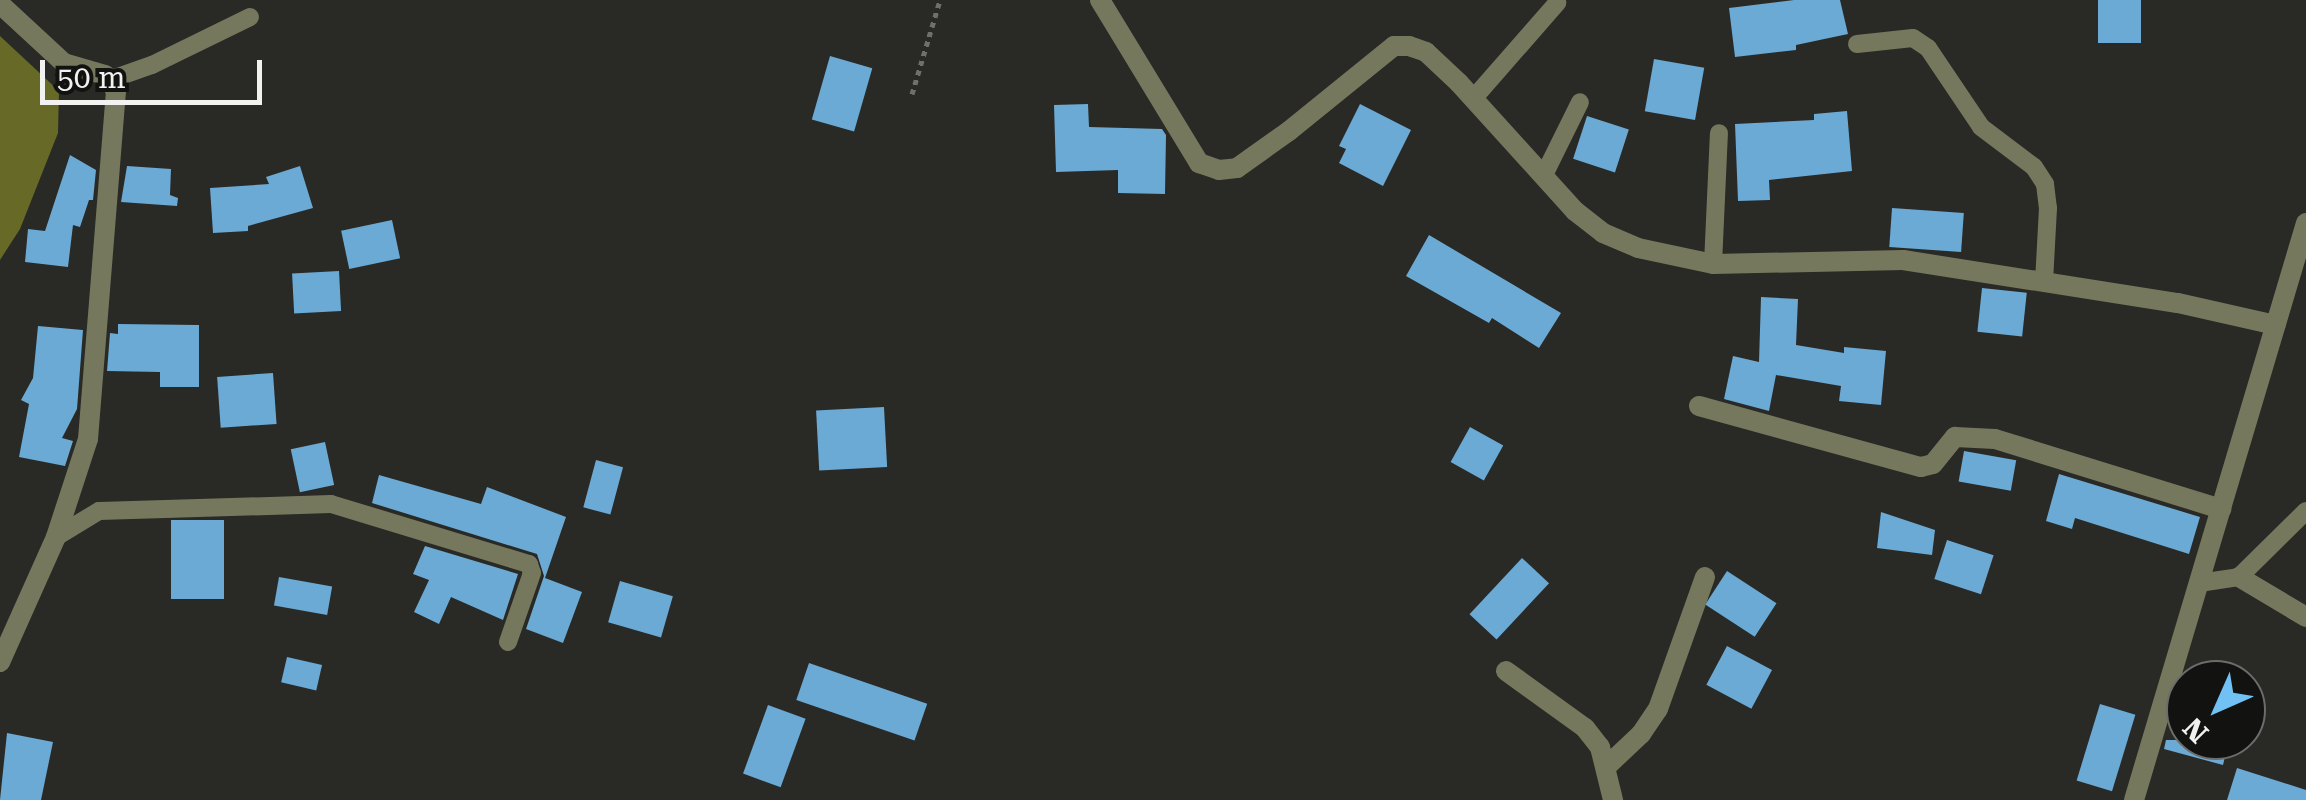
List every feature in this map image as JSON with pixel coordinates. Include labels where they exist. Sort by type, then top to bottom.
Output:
[{"type":"street","points":[[1100,0],[1199,163],[1220,170],[1238,168],[1290,131],[1394,46],[1426,52],[1576,211],[1602,233],[1638,248],[1714,264],[1903,260],[2044,281],[2276,325]]},
{"type":"street","points":[[0,4],[64,63],[112,79],[116,91],[88,439],[56,536],[0,662]]},
{"type":"street","points":[[2134,800],[2306,223]]},
{"type":"street","points":[[1699,406],[1921,467],[1933,464],[1956,437],[1995,439],[2221,509]]},
{"type":"street","points":[[1607,766],[1641,734],[1658,709],[1706,576]]},
{"type":"street","points":[[2239,577],[2306,617]]},
{"type":"street","points":[[1506,671],[1585,728],[1600,747],[1613,800]]},
{"type":"lane","points":[[1473,99],[1558,2]]},
{"type":"lane","points":[[112,79],[152,65],[250,17]]},
{"type":"lane","points":[[1857,44],[1913,38],[1928,48],[1981,126],[2034,167],[2045,184],[2048,208],[2044,281]]},
{"type":"lane","points":[[1544,175],[1580,102]]},
{"type":"lane","points":[[1714,264],[1720,133]]},
{"type":"lane","points":[[56,536],[99,510],[331,504],[530,564],[532,573],[508,642]]},
{"type":"lane","points":[[2199,583],[2239,577],[2306,512]]},
{"type":"path","points":[[912,94],[940,0]]},
{"type":"shaded area","points":[[0,36],[59,91],[58,133],[20,229],[0,260]]},
{"type":"building","points":[[1794,0],[1840,0],[1848,34],[1796,45],[1796,50],[1735,57],[1729,8]]},
{"type":"building","points":[[2098,0],[2141,0],[2141,43],[2098,43]]},
{"type":"building","points":[[830,56],[872,68],[854,132],[812,119]]},
{"type":"building","points":[[1654,59],[1704,68],[1695,120],[1645,111]]},
{"type":"building","points":[[1088,104],[1089,127],[1162,129],[1166,135],[1165,194],[1118,193],[1118,170],[1056,172],[1054,105]]},
{"type":"building","points":[[1360,104],[1411,130],[1383,186],[1339,163],[1346,149],[1339,146]]},
{"type":"building","points":[[1847,111],[1852,171],[1769,180],[1770,200],[1738,201],[1735,124],[1814,120],[1814,114]]},
{"type":"building","points":[[1587,116],[1629,130],[1615,172],[1573,159]]},
{"type":"building","points":[[70,155],[96,170],[93,200],[89,200],[80,227],[73,225],[68,267],[25,262],[28,229],[45,231]]},
{"type":"building","points":[[127,166],[171,169],[170,195],[178,198],[177,206],[121,202]]},
{"type":"building","points":[[300,166],[313,208],[248,226],[248,231],[213,233],[210,188],[269,184],[266,177]]},
{"type":"building","points":[[1892,208],[1964,213],[1961,252],[1889,247]]},
{"type":"building","points":[[392,220],[400,258],[349,269],[341,231]]},
{"type":"building","points":[[1429,235],[1561,313],[1539,348],[1492,318],[1489,323],[1406,276]]},
{"type":"building","points":[[339,271],[341,311],[294,313],[292,273]]},
{"type":"building","points":[[1982,288],[2027,293],[2022,336],[1977,332]]},
{"type":"building","points":[[1761,297],[1798,299],[1796,345],[1844,353],[1844,347],[1886,351],[1881,405],[1839,401],[1841,386],[1776,375],[1769,411],[1724,399],[1733,356],[1759,362]]},
{"type":"building","points":[[118,324],[199,325],[199,387],[160,387],[160,372],[107,371],[110,333],[118,334]]},
{"type":"building","points":[[38,326],[83,330],[77,409],[62,438],[73,441],[65,466],[19,457],[29,404],[21,400],[33,378]]},
{"type":"building","points":[[273,373],[277,424],[221,428],[217,377]]},
{"type":"building","points":[[884,407],[887,467],[819,470],[816,411]]},
{"type":"building","points":[[1470,427],[1503,445],[1484,480],[1451,462]]},
{"type":"building","points":[[325,442],[334,485],[300,492],[291,449]]},
{"type":"building","points":[[1964,451],[2016,460],[2011,491],[1959,482]]},
{"type":"building","points":[[596,460],[623,467],[610,515],[583,507]]},
{"type":"building","points":[[2059,474],[2200,517],[2189,554],[2075,518],[2072,529],[2046,521]]},
{"type":"building","points":[[379,475],[481,504],[487,487],[566,517],[545,578],[582,592],[563,643],[526,629],[544,576],[537,554],[372,503]]},
{"type":"building","points":[[1881,512],[1935,530],[1932,555],[1877,548]]},
{"type":"building","points":[[171,520],[224,520],[224,599],[171,599]]},
{"type":"building","points":[[1947,540],[1994,555],[1981,594],[1934,579]]},
{"type":"building","points":[[425,546],[518,574],[503,620],[451,597],[439,624],[414,612],[429,580],[413,574]]},
{"type":"building","points":[[1522,558],[1549,583],[1497,640],[1469,614]]},
{"type":"building","points":[[1727,571],[1776,603],[1755,637],[1705,605]]},
{"type":"building","points":[[279,577],[332,586],[327,615],[274,606]]},
{"type":"building","points":[[620,581],[673,596],[661,637],[608,622]]},
{"type":"building","points":[[1727,646],[1772,670],[1751,709],[1706,685]]},
{"type":"building","points":[[287,657],[322,665],[316,690],[281,682]]},
{"type":"building","points":[[809,663],[927,704],[914,741],[796,700]]},
{"type":"building","points":[[2100,704],[2135,715],[2112,791],[2077,781]]},
{"type":"building","points":[[768,705],[806,719],[781,787],[743,774]]},
{"type":"building","points":[[7,733],[53,742],[41,800],[0,800]]},
{"type":"building","points":[[2237,768],[2306,790],[2306,800],[2227,800]]}]
